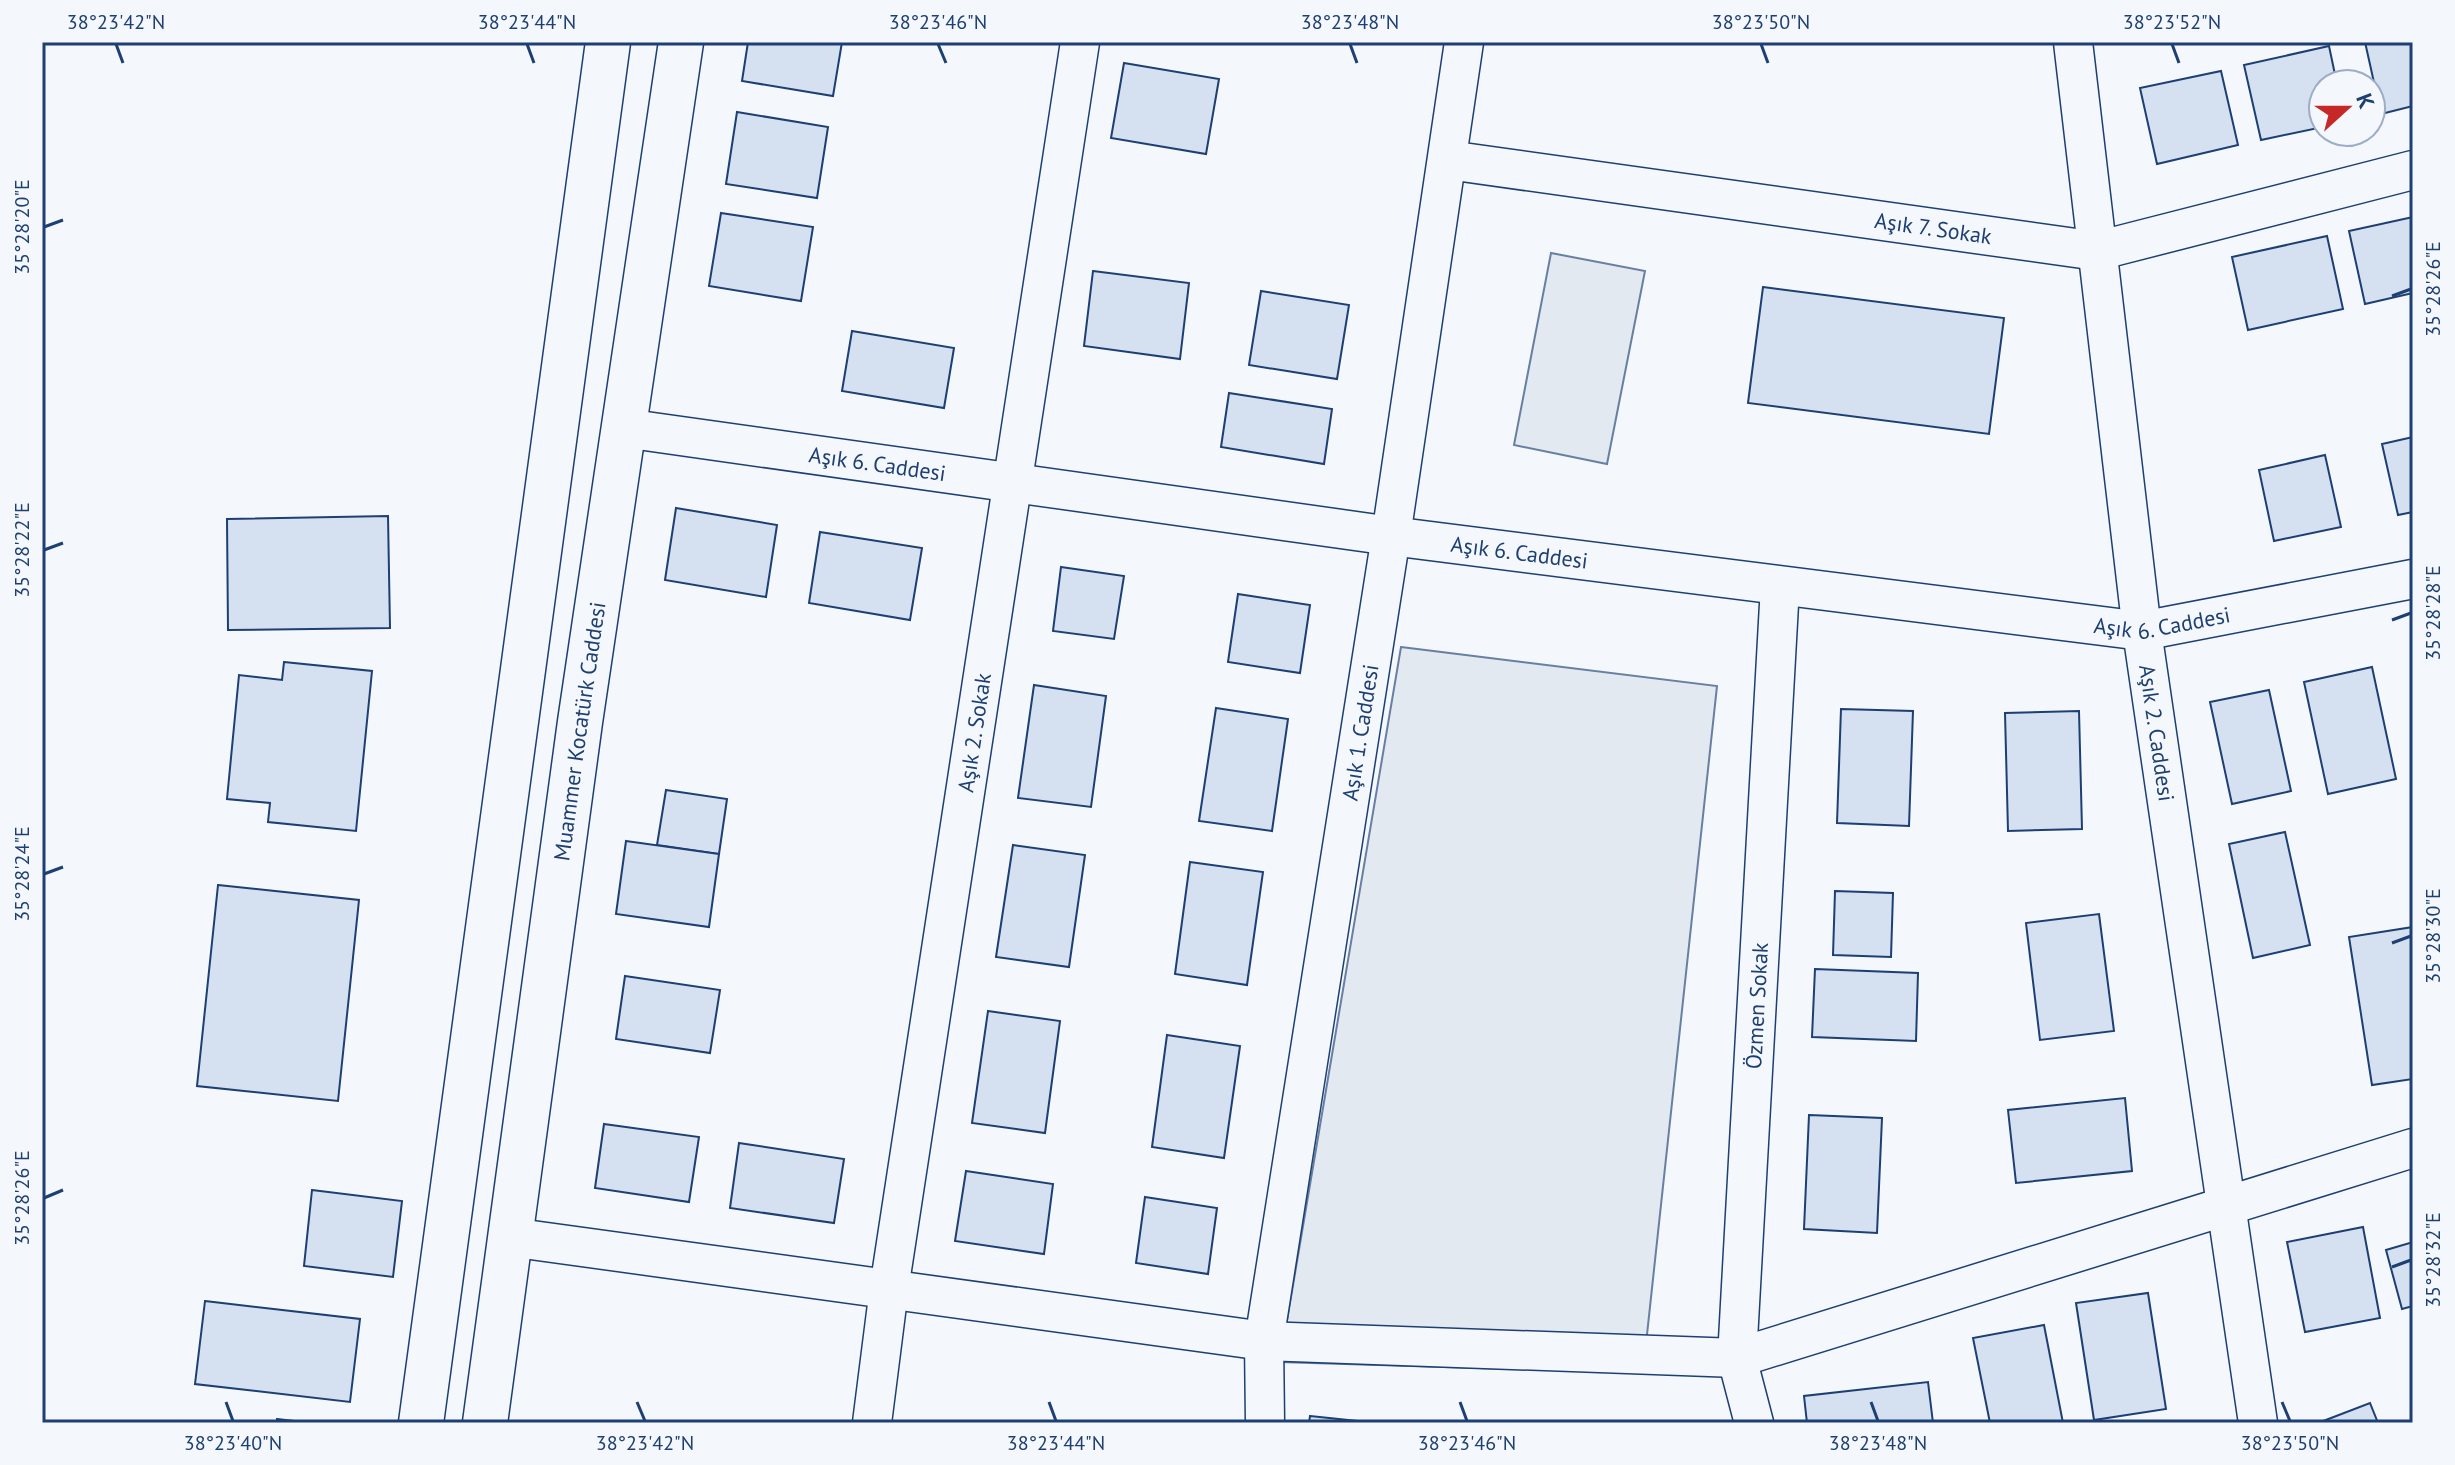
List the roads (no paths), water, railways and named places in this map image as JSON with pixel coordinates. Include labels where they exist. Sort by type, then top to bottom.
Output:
[{"type":"street","points":[[421,1423],[608,42]]},
{"type":"street","name":"Muammer Kocatürk Caddesi","points":[[485,1423],[681,42]]},
{"type":"street","name":"Aşık 2. Sokak","points":[[872,1423],[889,1289],[1080,42]]},
{"type":"street","name":"Aşık 1. Caddesi","points":[[1265,1423],[1264,1341],[1391,536],[1464,42]]},
{"type":"street","name":"Aşık 2. Caddesi","points":[[2073,42],[2142,631],[2258,1423]]},
{"type":"street","name":"Aşık 7. Sokak","points":[[1448,160],[2097,251],[2413,170]]},
{"type":"street","name":"Aşık 6. Caddesi","points":[[624,428],[1391,536],[2142,631],[2413,579]]},
{"type":"street","name":"Özmen Sokak","points":[[1754,1423],[1737,1358],[1780,586]]},
{"type":"street","points":[[510,1237],[1264,1341],[1737,1358],[2413,1148]]}]
